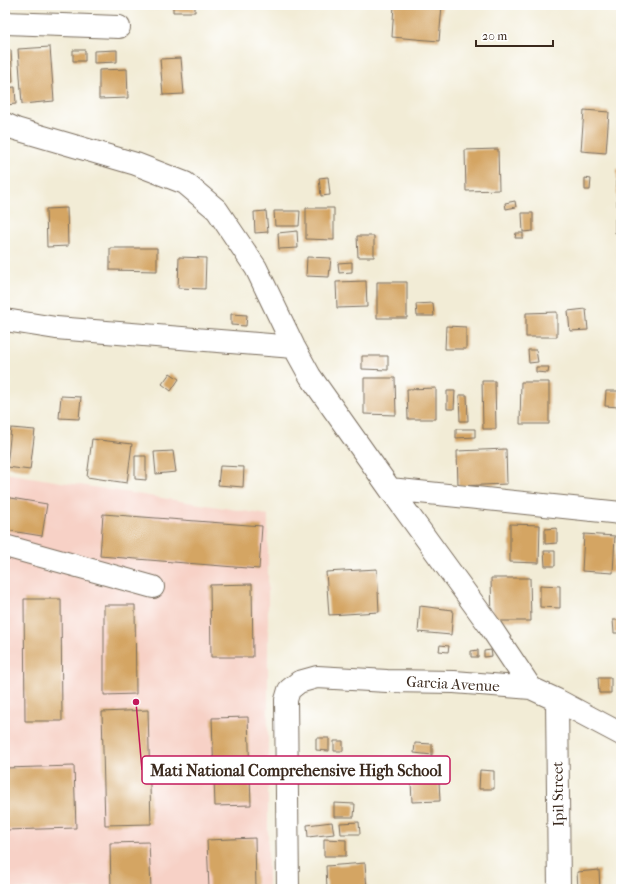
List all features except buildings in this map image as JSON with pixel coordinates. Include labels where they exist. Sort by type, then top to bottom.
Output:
[{"type":"street","points":[[5,23],[119,27]]},
{"type":"street","points":[[5,124],[16,130],[136,164],[185,184],[216,210],[256,268],[294,347],[310,376],[489,626],[530,688]]},
{"type":"street","points":[[5,320],[56,328],[294,347]]},
{"type":"street","points":[[390,489],[621,513]]},
{"type":"street","points":[[5,546],[153,587]]},
{"type":"street","name":"Garcia Avenue","points":[[288,889],[286,700],[289,690],[298,682],[317,677],[387,681],[454,682],[530,688],[557,700],[621,734]]},
{"type":"street","name":"Ipil Street","points":[[557,700],[559,889]]},
{"type":"shaded area","points":[[5,473],[268,515],[268,889],[5,889]]},
{"type":"place","name":"Mati National Comprehensive High School","points":[[136,702]]}]
